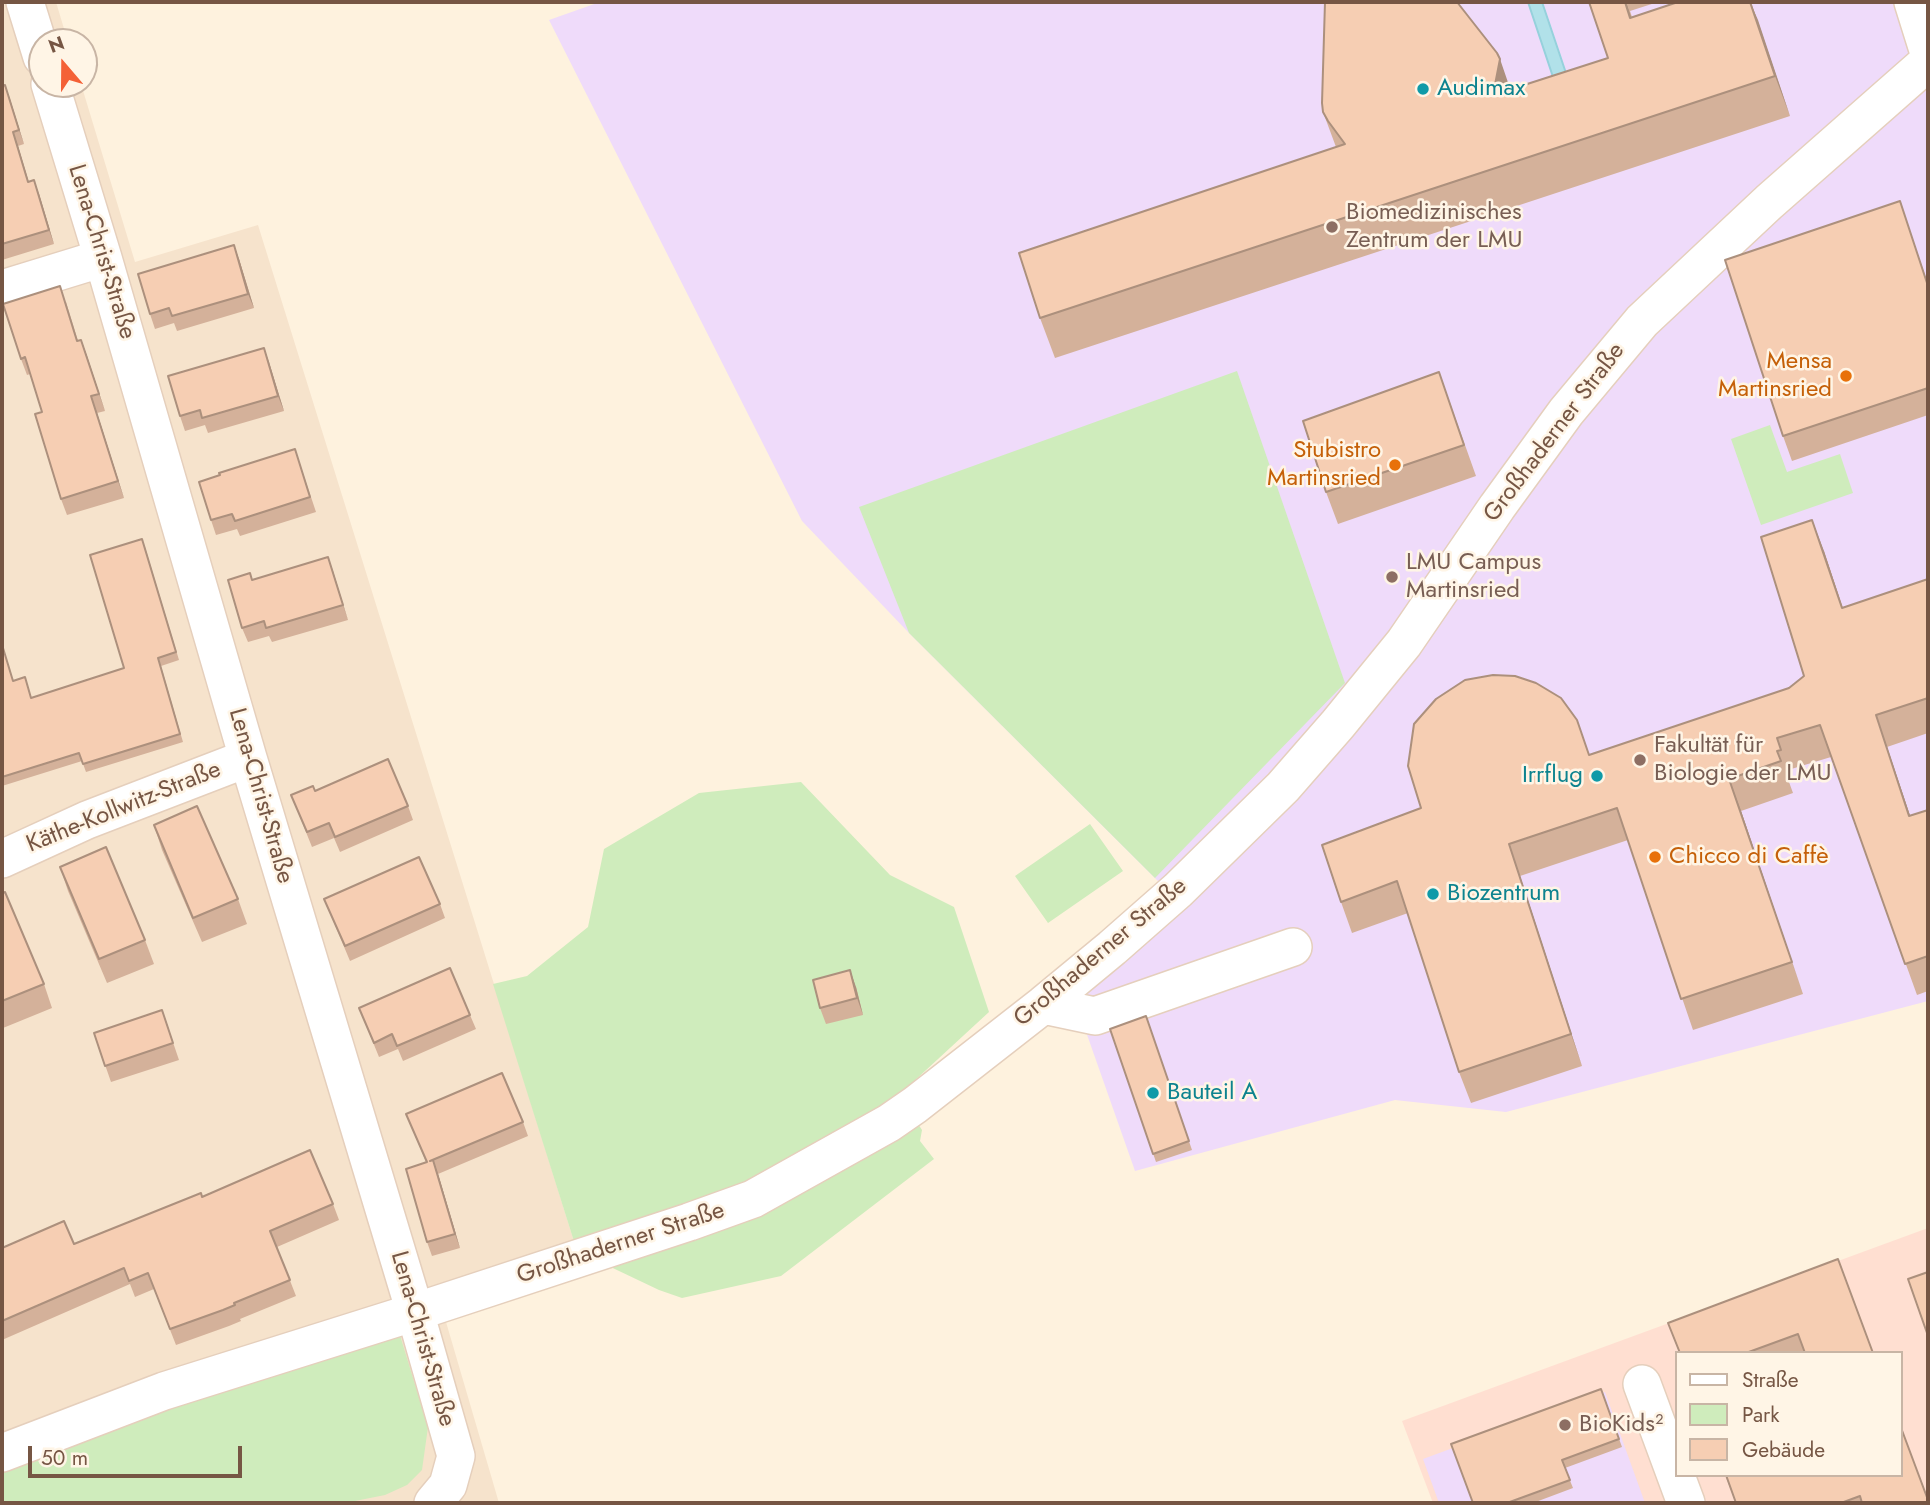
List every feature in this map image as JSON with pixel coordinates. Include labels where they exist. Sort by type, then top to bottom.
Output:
[{"type":"street","points":[[25,2],[33,28]]},
{"type":"street","points":[[1913,2],[1928,50]]},
{"type":"street","name":"Großhaderner Straße","points":[[2,1453],[151,1395],[415,1312],[753,1199],[889,1124],[1112,948],[1178,890],[1283,787],[1404,643],[1566,412],[1642,321],[1769,202],[1928,62]]},
{"type":"street","name":"Lena-Christ-Straße","points":[[54,98],[247,758],[456,1456],[448,1485],[433,1503]]},
{"type":"street","points":[[2,289],[103,258]]},
{"type":"street","name":"Käthe-Kollwitz-Straße","points":[[2,859],[87,820],[247,758]]},
{"type":"street","points":[[1043,1005],[1095,1016],[1293,947]]},
{"type":"street","points":[[1642,1384],[1674,1471]]},
{"type":"street","points":[[1676,1477],[1686,1503]]},
{"type":"shaded area","points":[[2,2],[56,2],[64,28],[28,28],[28,98],[85,98],[135,262],[258,225],[577,1251],[439,1298],[499,1503],[2,1503]]},
{"type":"shaded area","name":"LMU Campus Martinsried","points":[[600,2],[1928,2],[1928,1001],[1506,1112],[1395,1100],[1135,1171],[1072,992],[1179,902],[909,633],[802,521],[549,20]]},
{"type":"shaded area","points":[[1928,1228],[1928,1503],[1433,1503],[1402,1421]]},
{"type":"shaded area","name":"BioKids²","points":[[1605,1392],[1645,1503],[1439,1503],[1423,1459]]},
{"type":"green space","points":[[1237,371],[1345,683],[1155,878],[909,633],[859,507]]},
{"type":"green space","points":[[1770,425],[1787,472],[1840,454],[1853,493],[1761,525],[1731,439]]},
{"type":"green space","points":[[801,782],[890,875],[954,907],[989,1012],[899,1095],[922,1130],[920,1141],[934,1159],[781,1276],[682,1298],[577,1251],[493,984],[527,976],[588,927],[604,849],[699,793]]},
{"type":"green space","points":[[1090,824],[1123,871],[1048,923],[1015,876]]},
{"type":"green space","points":[[399,1332],[428,1427],[422,1470],[407,1485],[385,1495],[345,1503],[2,1503],[2,1466],[58,1444]]},
{"type":"water","points":[[1528,2],[1542,2],[1572,91],[1559,95]]},
{"type":"building","points":[[1325,2],[1457,2],[1500,59],[1493,95],[1608,58],[1589,2],[1625,2],[1630,18],[1678,2],[1750,2],[1775,76],[1040,318],[1019,253],[1345,144],[1323,112]]},
{"type":"building","points":[[5,85],[19,130],[13,132],[28,182],[34,180],[49,230],[2,244],[2,86]]},
{"type":"building","name":"Mensa Martinsried","points":[[1900,201],[1928,286],[1928,388],[1783,436],[1725,260]]},
{"type":"building","points":[[234,245],[248,294],[172,316],[169,308],[150,314],[138,274]]},
{"type":"building","points":[[60,286],[77,341],[81,340],[99,394],[91,396],[118,481],[61,499],[35,414],[42,412],[25,357],[21,359],[3,304]]},
{"type":"building","points":[[264,348],[278,396],[202,418],[200,410],[180,416],[168,376]]},
{"type":"building","points":[[1439,372],[1464,445],[1326,492],[1303,421]]},
{"type":"building","points":[[295,449],[310,497],[235,521],[232,514],[211,520],[199,482]]},
{"type":"building","name":"Biozentrum","points":[[1812,520],[1842,608],[1928,579],[1928,698],[1876,715],[1909,816],[1928,810],[1928,956],[1905,964],[1820,725],[1777,738],[1781,750],[1777,751],[1781,761],[1729,779],[1792,962],[1681,999],[1617,808],[1509,844],[1571,1034],[1459,1072],[1397,881],[1341,902],[1322,845],[1421,808],[1408,766],[1414,724],[1436,699],[1465,680],[1493,675],[1515,676],[1536,683],[1561,698],[1577,720],[1589,755],[1789,688],[1804,676],[1761,537]]},
{"type":"building","points":[[142,539],[176,652],[158,658],[180,734],[83,764],[79,753],[2,777],[2,648],[13,681],[25,677],[31,698],[124,668],[90,555]]},
{"type":"building","points":[[328,557],[343,605],[266,628],[264,621],[242,628],[228,580],[250,573],[252,580]]},
{"type":"building","points":[[388,759],[408,806],[335,837],[329,823],[307,832],[291,795],[313,786],[315,791]]},
{"type":"building","points":[[197,806],[238,899],[193,918],[154,825]]},
{"type":"building","points":[[106,847],[145,940],[99,959],[60,867]]},
{"type":"building","points":[[419,857],[440,904],[345,946],[324,899]]},
{"type":"building","points":[[5,892],[44,984],[2,1001],[2,893]]},
{"type":"building","points":[[450,968],[470,1015],[397,1046],[392,1034],[374,1043],[359,1008]]},
{"type":"building","points":[[850,970],[857,998],[820,1008],[813,980]]},
{"type":"building","points":[[162,1010],[173,1043],[105,1066],[94,1033]]},
{"type":"building","name":"Bauteil A","points":[[1146,1016],[1189,1141],[1153,1154],[1110,1029]]},
{"type":"building","points":[[502,1073],[523,1122],[430,1161],[433,1160],[455,1234],[427,1242],[406,1169],[427,1162],[406,1114]]},
{"type":"building","points":[[310,1150],[333,1204],[270,1231],[290,1280],[223,1310],[170,1329],[148,1273],[129,1281],[124,1268],[2,1321],[2,1248],[64,1221],[74,1244],[201,1193],[202,1197]]},
{"type":"building","points":[[1838,1259],[1872,1351],[1804,1351],[1798,1334],[1751,1351],[1679,1351],[1668,1323]]},
{"type":"building","points":[[1928,1272],[1928,1333],[1927,1333],[1908,1279]]},
{"type":"building","name":"BioKids²","points":[[1601,1389],[1619,1439],[1562,1460],[1570,1480],[1507,1503],[1473,1503],[1451,1444]]},
{"type":"building","points":[[1902,1430],[1928,1500],[1928,1503],[1862,1503],[1860,1496],[1841,1503],[1736,1503],[1727,1477],[1902,1477]]},
{"type":"place","name":"Audimax","points":[[1423,89]]},
{"type":"place","name":"Biomedizinisches Zentrum der LMU","points":[[1332,227]]},
{"type":"place","name":"Mensa Martinsried","points":[[1846,376]]},
{"type":"place","name":"Stubistro Martinsried","points":[[1395,465]]},
{"type":"place","name":"LMU Campus Martinsried","points":[[1392,577]]},
{"type":"place","name":"Fakultät für Biologie der LMU","points":[[1640,760]]},
{"type":"place","name":"Irrflug","points":[[1597,776]]},
{"type":"place","name":"Chicco di Caffè","points":[[1655,857]]},
{"type":"place","name":"Biozentrum","points":[[1433,894]]},
{"type":"place","name":"Bauteil A","points":[[1153,1093]]},
{"type":"place","name":"BioKids²","points":[[1565,1425]]}]
